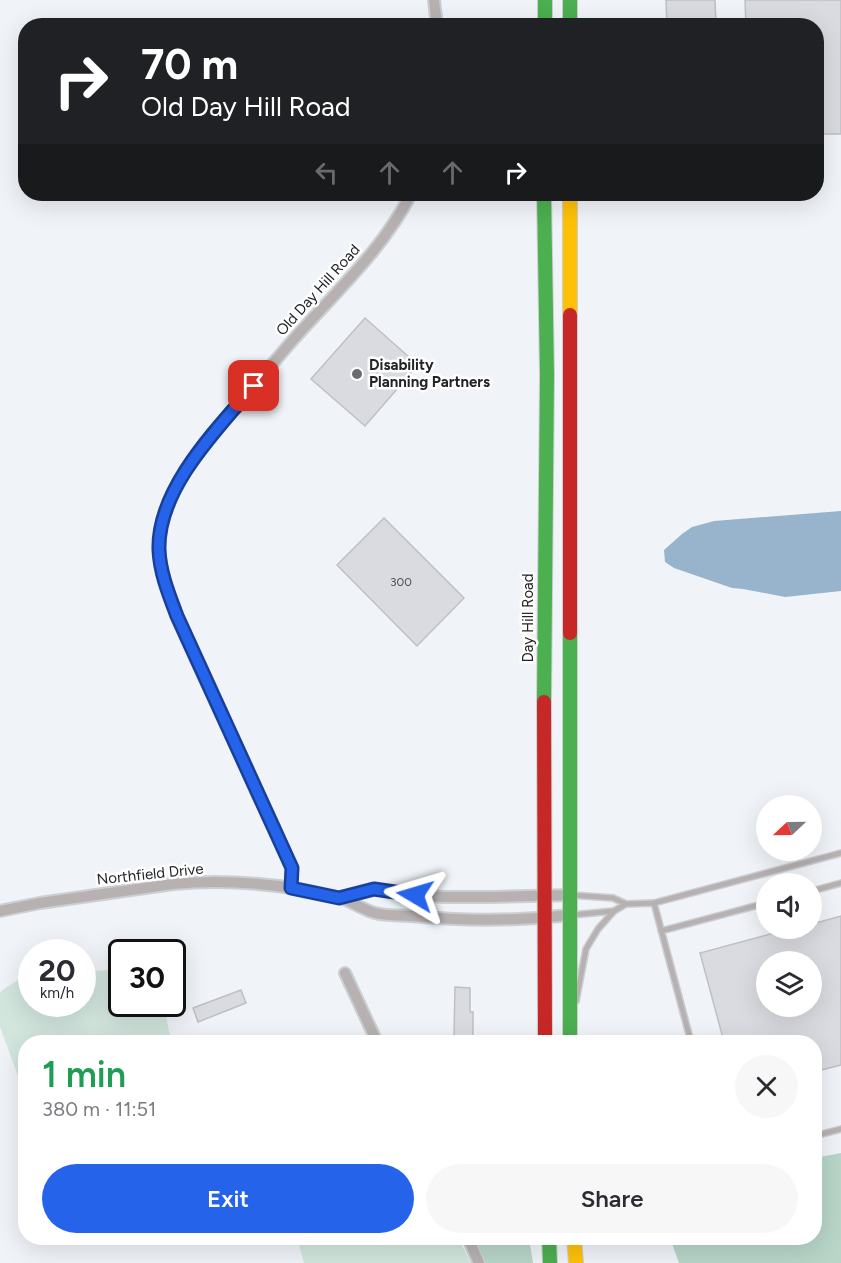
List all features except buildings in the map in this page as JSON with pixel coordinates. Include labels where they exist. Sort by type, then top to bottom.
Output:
[{"type":"main road","points":[[545,0],[545,18]]},
{"type":"main road","points":[[570,0],[570,18]]},
{"type":"main road","name":"Day Hill Road","points":[[544,201],[547,375],[544,710],[545,1035]]},
{"type":"main road","points":[[570,201],[570,1035]]},
{"type":"main road","points":[[545,248],[570,250]]},
{"type":"main road","points":[[546,473],[570,472]]},
{"type":"main road","points":[[549,1245],[550,1263]]},
{"type":"main road","points":[[575,1245],[576,1263]]},
{"type":"street","points":[[434,0],[436,18]]},
{"type":"street","name":"Old Day Hill Road","points":[[291,888],[292,868],[177,616],[161,568],[159,548],[161,528],[166,509],[176,488],[201,448],[374,249],[389,231],[407,201]]},
{"type":"street","name":"Northfield Drive","points":[[0,911],[173,884],[234,882],[291,888],[339,898],[374,913],[432,918],[531,919],[570,915]]},
{"type":"street","name":"Northfield Drive","points":[[339,898],[374,889],[444,897],[571,895]]},
{"type":"street","points":[[345,973],[374,1035]]},
{"type":"street","points":[[471,1245],[480,1263]]},
{"type":"lane","points":[[571,895],[613,898],[626,904],[654,903],[841,853]]},
{"type":"lane","points":[[822,888],[841,883]]},
{"type":"lane","points":[[654,903],[689,1035]]},
{"type":"lane","points":[[570,1026],[586,949],[598,929],[614,911],[626,904]]},
{"type":"lane","points":[[661,931],[756,906]]},
{"type":"lane","points":[[570,915],[614,911]]},
{"type":"lane","points":[[822,1134],[841,1129]]},
{"type":"green space","points":[[108,970],[108,1017],[166,1017],[170,1035],[18,1035],[18,1076],[0,1027],[0,992],[18,980],[18,1017],[96,1017],[96,971]]},
{"type":"green space","points":[[841,1153],[841,1263],[679,1263],[673,1245],[822,1245],[822,1157]]},
{"type":"green space","points":[[299,1245],[462,1245],[471,1263],[304,1263]]},
{"type":"green space","points":[[478,1245],[530,1245],[533,1263],[486,1263]]},
{"type":"water","points":[[841,511],[841,591],[785,597],[732,588],[674,568],[665,562],[664,550],[692,527],[714,521]]},
{"type":"traffic: fast","points":[[545,0],[545,18]]},
{"type":"traffic: fast","points":[[570,0],[570,18]]},
{"type":"traffic: fast","points":[[544,201],[547,375],[544,702]]},
{"type":"traffic: fast","points":[[570,633],[570,1035]]},
{"type":"traffic: fast","points":[[549,1245],[550,1263]]},
{"type":"traffic: slow","points":[[570,201],[570,315]]},
{"type":"traffic: slow","points":[[575,1245],[576,1263]]},
{"type":"traffic: jam","points":[[570,315],[570,633]]},
{"type":"traffic: jam","points":[[544,702],[545,1035]]},
{"type":"place","name":"Disability Planning Partners","points":[[357,374]]},
{"type":"route","points":[[254,386],[194,458],[166,509],[159,548],[161,568],[168,593],[292,868],[291,888],[339,898],[374,889],[415,895]]}]
